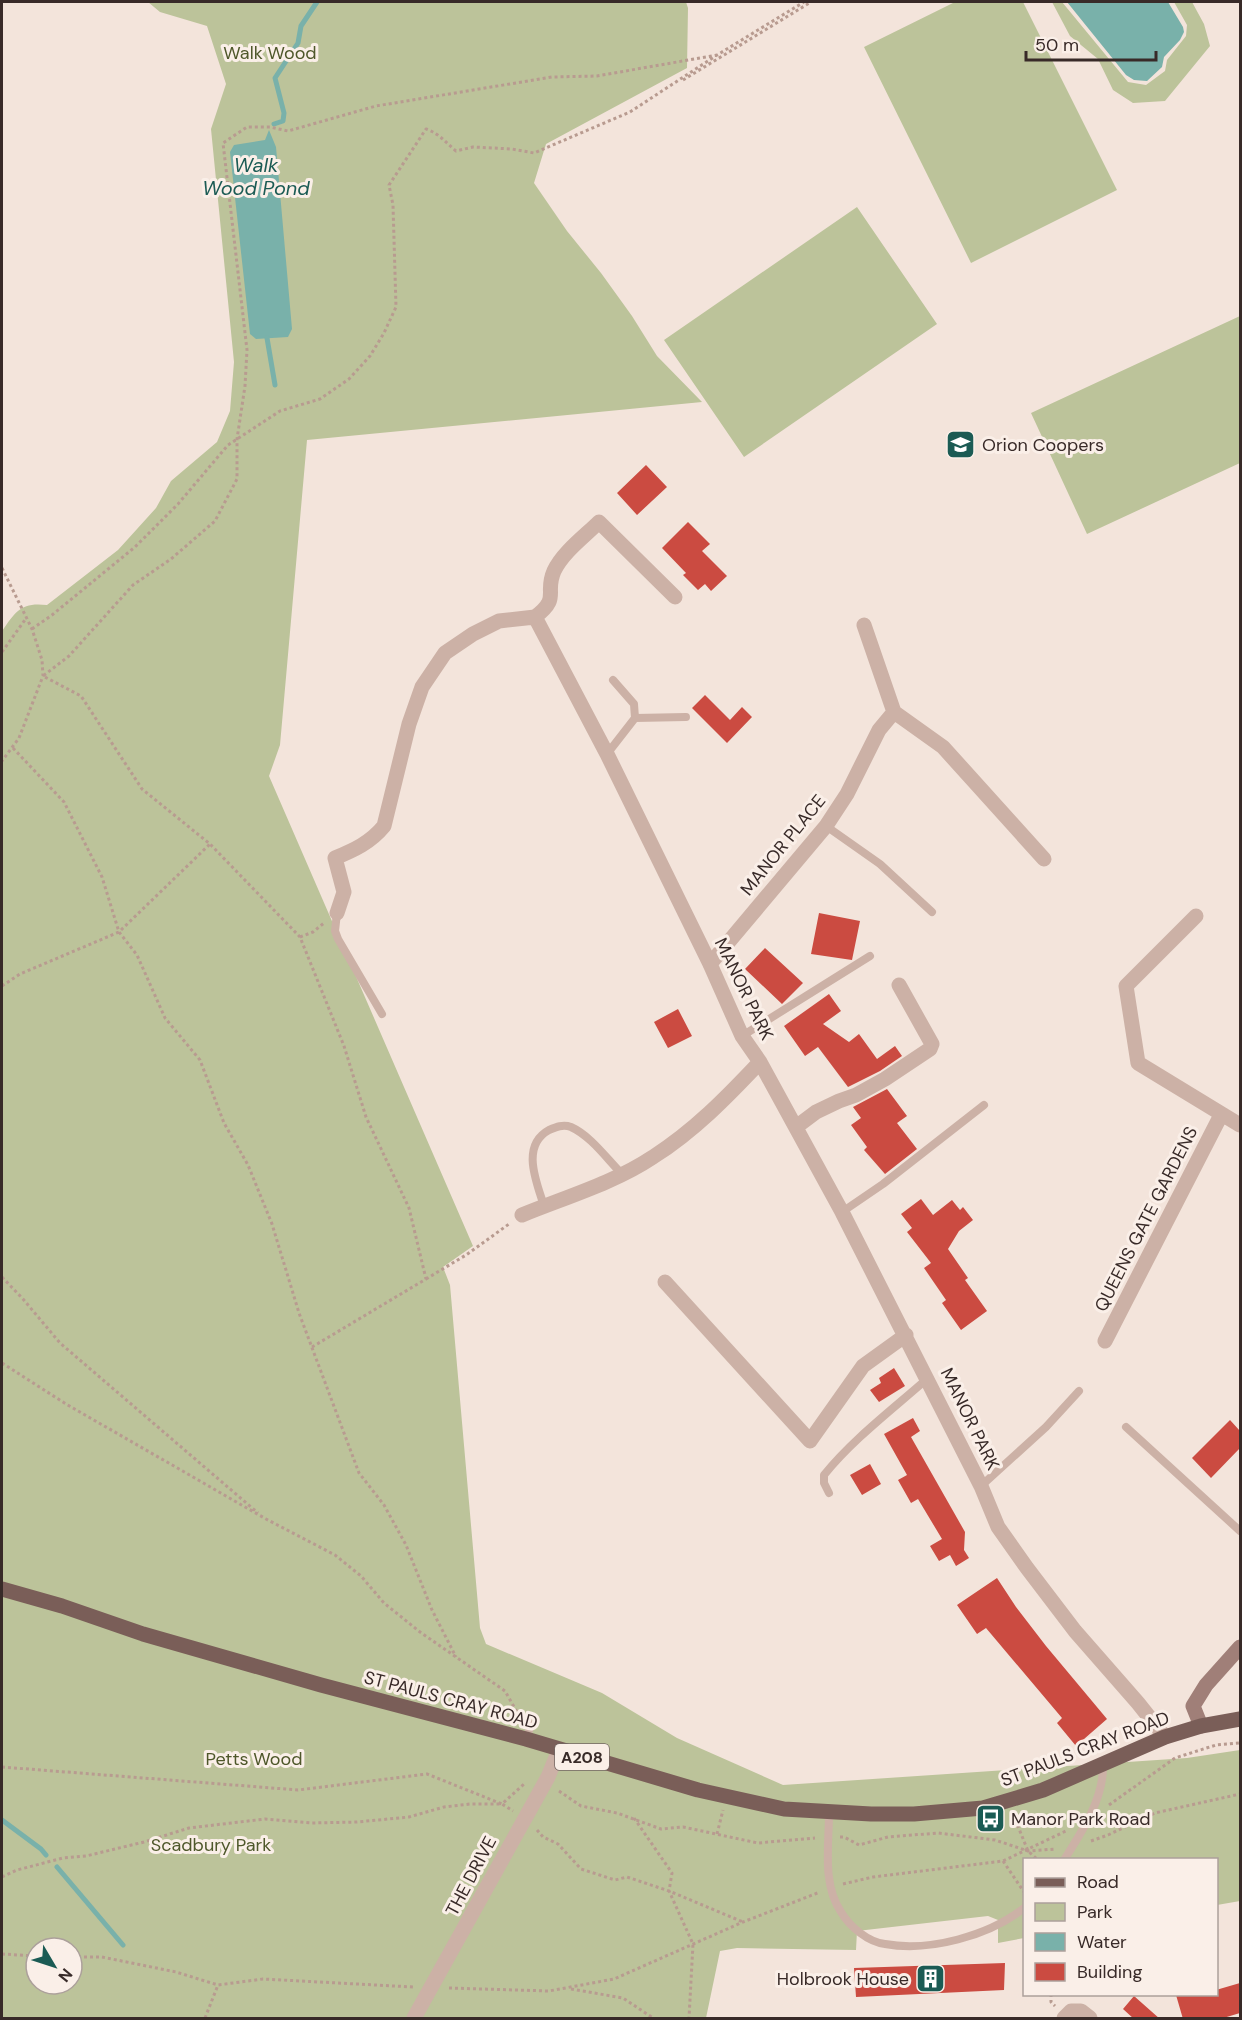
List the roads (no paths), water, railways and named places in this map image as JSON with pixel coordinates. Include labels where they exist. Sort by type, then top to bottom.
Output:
[{"type":"main road","name":"ST PAULS CRAY ROAD","points":[[2,1589],[218,1656],[527,1735],[559,1750],[726,1797],[784,1809],[829,1813],[914,1814],[983,1808],[1043,1790],[1166,1737],[1201,1726],[1240,1719]]},
{"type":"main road","points":[[1201,1726],[1193,1706],[1206,1685],[1240,1647]]},
{"type":"street","points":[[337,913],[344,892],[335,858],[360,848],[376,836],[384,826],[409,724],[422,687],[445,653],[473,634],[499,621],[535,617],[547,608],[551,600],[551,583],[554,572],[562,559],[599,522],[675,597]]},
{"type":"street","name":"MANOR PARK","points":[[535,617],[607,754],[710,964],[742,1036],[760,1062],[842,1212],[928,1378],[981,1486],[998,1527],[1075,1631],[1166,1737]]},
{"type":"street","points":[[864,625],[894,712],[943,747],[1044,859]]},
{"type":"street","name":"MANOR PLACE","points":[[710,964],[826,826],[847,794],[879,730],[894,712]]},
{"type":"street","points":[[1196,916],[1126,986],[1138,1063],[1240,1125]]},
{"type":"street","points":[[796,1127],[816,1112],[856,1095],[885,1079],[930,1049],[932,1044],[928,1035],[899,985]]},
{"type":"street","points":[[522,1215],[622,1174],[652,1158],[683,1136],[731,1093],[760,1062]]},
{"type":"street","name":"QUEENS GATE GARDENS","points":[[1105,1341],[1221,1115]]},
{"type":"street","points":[[665,1282],[810,1441],[863,1366],[906,1335]]},
{"type":"street","name":"THE DRIVE","points":[[414,2019],[551,1770],[559,1750]]},
{"type":"street","points":[[1064,2019],[1071,2011],[1081,2011],[1090,2019]]},
{"type":"lane","points":[[607,754],[635,718],[634,704],[613,680]]},
{"type":"lane","points":[[635,718],[686,717]]},
{"type":"lane","points":[[826,826],[879,864],[932,912]]},
{"type":"lane","points":[[337,913],[335,931],[338,939],[382,1014]]},
{"type":"lane","points":[[742,1036],[870,956]]},
{"type":"lane","points":[[842,1212],[883,1184],[984,1106]]},
{"type":"lane","points":[[544,1206],[533,1171],[532,1158],[538,1138],[546,1131],[566,1125],[583,1135],[622,1174]]},
{"type":"lane","points":[[829,1493],[824,1483],[824,1475],[830,1467],[928,1378]]},
{"type":"lane","points":[[981,1486],[1046,1427],[1079,1390]]},
{"type":"lane","points":[[1126,1427],[1240,1531]]},
{"type":"lane","points":[[527,1718],[530,1728],[527,1735]]},
{"type":"lane","points":[[1065,1858],[1088,1819],[1103,1781],[1102,1765]]},
{"type":"lane","points":[[829,1813],[830,1888],[841,1912],[862,1935],[883,1944],[917,1946],[968,1938],[1009,1920],[1023,1909]]},
{"type":"water","points":[[1067,2],[1168,2],[1184,32],[1180,40],[1164,57],[1162,67],[1147,81],[1134,80],[1126,75]]},
{"type":"water","name":"Walk Wood Pond","points":[[269,130],[276,147],[292,329],[288,337],[256,339],[250,334],[230,152],[234,145],[265,140]]},
{"type":"waterway","points":[[274,124],[283,121],[284,113],[275,78],[298,43],[301,26],[317,2]]},
{"type":"waterway","points":[[267,338],[275,385]]},
{"type":"waterway","points":[[2,1820],[46,1855]]},
{"type":"waterway","points":[[57,1867],[123,1945]]},
{"type":"place","name":"Orion Coopers","points":[[961,445]]},
{"type":"place","name":"Manor Park Road","points":[[990,1819]]},
{"type":"place","name":"Holbrook House","points":[[930,1979]]},
{"type":"park label","name":"Walk Wood","points":[[270,53]]},
{"type":"park label","name":"Petts Wood","points":[[254,1759]]},
{"type":"park label","name":"Scadbury Park","points":[[211,1845]]}]
